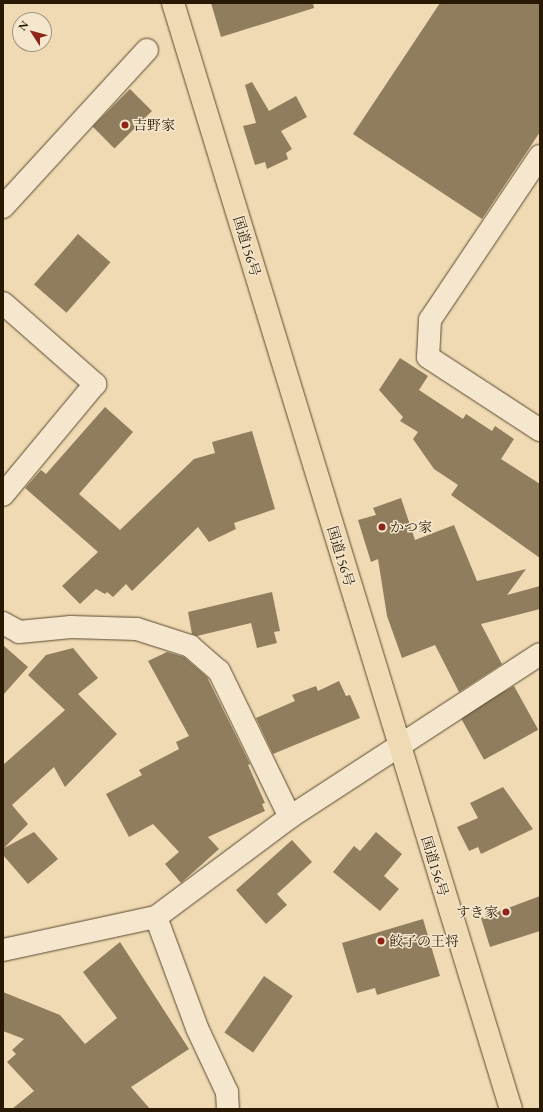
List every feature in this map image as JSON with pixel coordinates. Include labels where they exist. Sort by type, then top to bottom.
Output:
[{"type":"highway","name":"国道156号","points":[[174,3],[399,748],[511,1109]]},
{"type":"street","points":[[3,207],[147,50]]},
{"type":"street","points":[[540,156],[430,320],[428,357],[540,430]]},
{"type":"street","points":[[3,303],[95,384],[3,494]]},
{"type":"street","points":[[3,623],[19,632],[70,627],[137,629],[190,646],[219,671],[290,817]]},
{"type":"street","points":[[3,950],[156,916],[290,817],[399,748],[540,654]]},
{"type":"street","points":[[156,916],[197,1028],[227,1092],[228,1109]]},
{"type":"building","points":[[211,3],[313,3],[314,8],[221,37]]},
{"type":"building","points":[[440,3],[540,3],[540,132],[482,219],[353,134]]},
{"type":"building","points":[[252,82],[269,111],[296,96],[307,117],[281,131],[292,149],[286,153],[288,159],[267,169],[265,162],[255,165],[243,126],[256,123],[245,85]]},
{"type":"building","points":[[130,89],[152,111],[114,148],[93,126]]},
{"type":"building","points":[[78,234],[110,262],[66,313],[34,285]]},
{"type":"building","points":[[400,358],[428,376],[419,390],[463,419],[466,414],[492,431],[495,426],[514,439],[501,459],[540,484],[540,558],[451,495],[458,485],[434,469],[413,439],[418,432],[400,421],[403,417],[379,390]]},
{"type":"building","points":[[105,407],[133,432],[79,494],[120,530],[194,459],[215,453],[212,442],[252,431],[275,509],[234,523],[236,529],[209,542],[198,527],[132,591],[126,584],[113,597],[107,592],[105,594],[96,589],[80,604],[62,586],[98,552],[25,488],[41,470],[46,474]]},
{"type":"building","points":[[401,498],[415,540],[454,525],[477,581],[526,569],[507,595],[540,586],[540,609],[481,624],[502,664],[459,692],[435,645],[402,658],[387,616],[378,559],[371,562],[358,520],[376,515],[373,508]]},
{"type":"building","points":[[272,592],[280,631],[274,632],[277,643],[257,648],[251,623],[197,636],[192,634],[188,612]]},
{"type":"building","points":[[3,645],[28,667],[3,695]]},
{"type":"building","points":[[73,648],[98,678],[78,694],[117,734],[65,787],[54,767],[12,805],[28,824],[4,848],[34,832],[58,859],[28,884],[3,855],[3,765],[65,710],[28,675],[46,655]]},
{"type":"building","points":[[167,652],[184,657],[207,677],[250,764],[248,765],[265,803],[262,804],[265,811],[208,837],[219,849],[181,883],[165,864],[179,852],[153,824],[129,837],[106,794],[142,775],[139,770],[179,749],[176,742],[189,736],[148,661]]},
{"type":"building","points":[[339,681],[346,696],[350,695],[360,718],[273,754],[256,718],[295,701],[292,695],[316,686],[318,691]]},
{"type":"building","points":[[514,686],[538,730],[484,760],[460,716]]},
{"type":"building","points":[[503,787],[533,829],[481,854],[478,847],[469,851],[457,827],[478,818],[470,803]]},
{"type":"building","points":[[376,832],[402,854],[384,876],[399,889],[380,911],[333,872],[354,846],[360,851]]},
{"type":"building","points":[[292,840],[312,862],[277,894],[287,905],[266,924],[236,890]]},
{"type":"building","points":[[540,896],[540,931],[490,947],[481,918]]},
{"type":"building","points":[[423,919],[440,976],[377,995],[375,988],[357,993],[342,943]]},
{"type":"building","points":[[120,942],[189,1049],[131,1087],[150,1109],[12,1109],[34,1091],[7,1062],[16,1054],[12,1050],[24,1039],[3,1031],[3,992],[60,1015],[85,1044],[117,1018],[83,972]]},
{"type":"building","points":[[264,976],[293,996],[253,1053],[224,1033]]},
{"type":"place","name":"吉野家","points":[[125,125]]},
{"type":"place","name":"かつ家","points":[[382,527]]},
{"type":"place","name":"すき家","points":[[506,912]]},
{"type":"place","name":"餃子の王将","points":[[381,941]]}]
